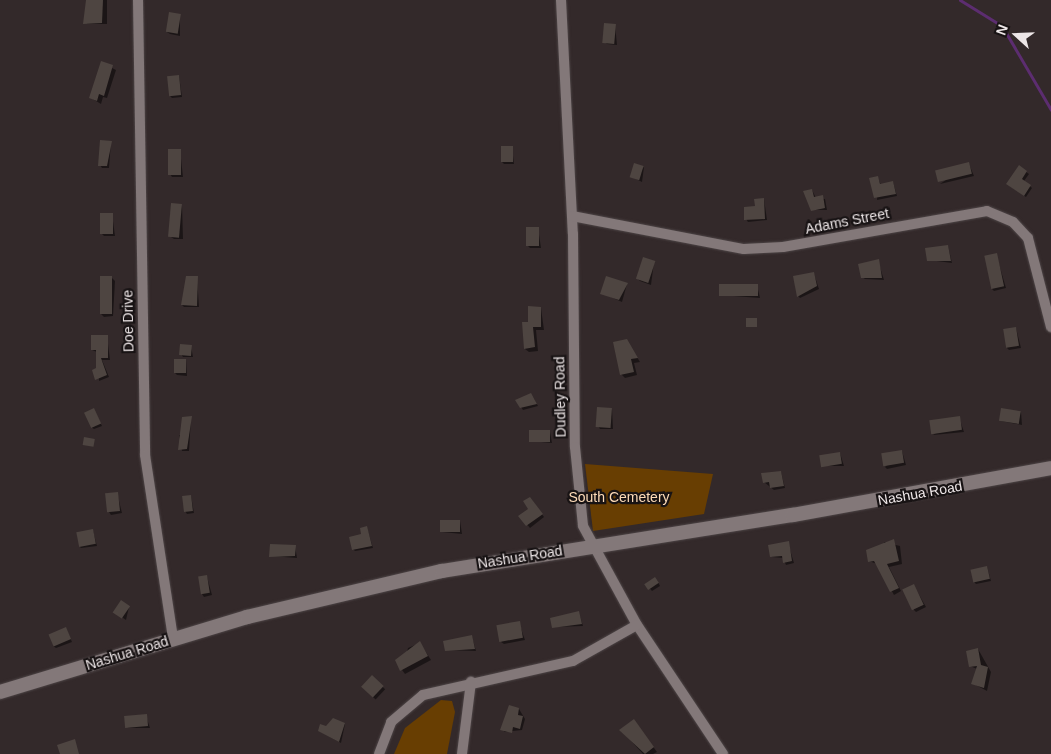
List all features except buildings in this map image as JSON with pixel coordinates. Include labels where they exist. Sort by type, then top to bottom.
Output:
[{"type":"main road","name":"Nashua Road","points":[[0,692],[173,638],[390,582],[591,546],[793,515],[1051,468]]},
{"type":"street","name":"Doe Drive","points":[[138,0],[145,456],[173,638]]},
{"type":"street","name":"Dudley Road","points":[[561,0],[572,216],[575,447],[581,518],[591,546],[637,625],[723,754]]},
{"type":"street","name":"Adams Street","points":[[572,216],[744,249],[782,248],[987,211],[1013,222],[1028,238],[1051,326]]},
{"type":"street","points":[[379,754],[391,722],[404,708],[435,690],[582,658],[637,625]]},
{"type":"street","points":[[462,754],[471,682]]},
{"type":"green space","name":"South Cemetery","points":[[585,464],[713,474],[704,514],[593,531]]},
{"type":"green space","points":[[441,700],[452,701],[455,712],[447,754],[394,754],[405,728]]},
{"type":"waterway","points":[[960,0],[1002,26],[1051,110]]}]
